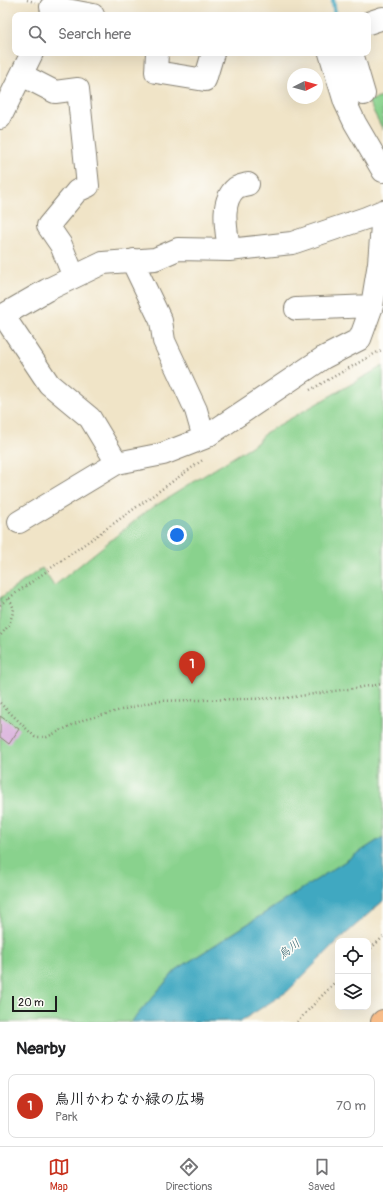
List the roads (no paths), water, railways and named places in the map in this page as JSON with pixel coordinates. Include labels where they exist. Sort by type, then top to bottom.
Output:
[{"type":"street","points":[[51,7],[97,5]]},
{"type":"street","points":[[371,23],[383,18]]},
{"type":"street","points":[[0,118],[31,56]]},
{"type":"street","points":[[158,56],[156,72],[205,80],[212,56]]},
{"type":"street","points":[[331,56],[345,102],[355,123],[383,171]]},
{"type":"street","points":[[353,56],[364,94]]},
{"type":"street","points":[[22,75],[55,92],[78,89],[88,186],[77,191],[48,226],[61,245],[74,277]]},
{"type":"street","points":[[229,250],[226,213],[228,200],[236,188],[248,184]]},
{"type":"street","points":[[19,522],[117,463],[207,446],[323,358],[360,339],[372,306],[380,263],[383,212],[292,243],[229,250],[178,250],[155,259],[103,263],[2,316],[49,384],[90,418],[117,463]]},
{"type":"street","points":[[134,260],[136,269],[161,321],[164,341],[196,410],[207,446]]},
{"type":"street","points":[[296,309],[372,306]]},
{"type":"water","name":"烏川","points":[[383,837],[383,901],[341,938],[335,938],[335,944],[288,991],[241,1021],[131,1022],[176,970]]},
{"type":"waterway","points":[[333,0],[335,12]]},
{"type":"place","name":"烏川かわなか緑の広場","points":[[192,684]]}]
